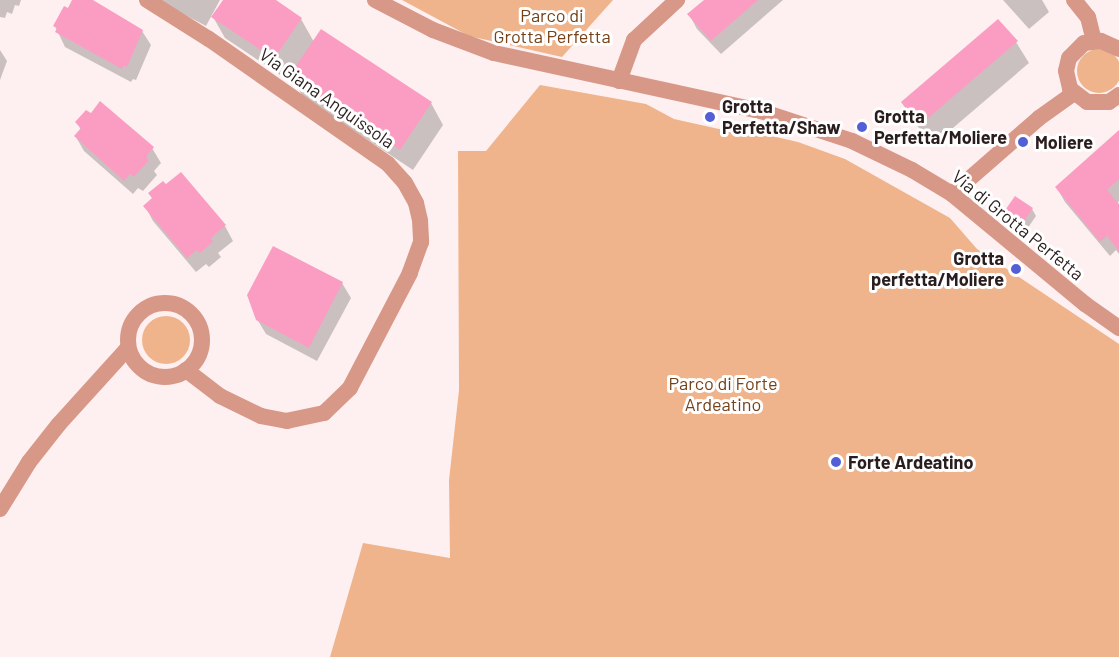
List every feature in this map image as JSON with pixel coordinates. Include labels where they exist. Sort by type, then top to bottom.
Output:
[{"type":"street","name":"Via Giana Anguissola","points":[[147,0],[219,46],[388,164],[408,189],[420,220],[421,242],[410,273],[350,387],[324,413],[286,421],[261,416],[220,396],[186,370]]},
{"type":"street","name":"Via di Grotta Perfetta","points":[[375,0],[433,30],[483,50],[761,111],[814,127],[895,161],[952,194],[1085,304],[1119,328]]},
{"type":"street","points":[[619,81],[634,40],[677,0]]},
{"type":"street","points":[[1074,0],[1088,16],[1094,40]]},
{"type":"street","points":[[1116,101],[1087,102],[1074,93],[1067,82],[1066,71],[1069,58],[1076,48],[1094,40],[1112,44],[1119,50]]},
{"type":"street","points":[[952,194],[1038,118],[1074,93]]},
{"type":"street","points":[[169,302],[178,304],[193,315],[198,322],[202,340],[198,357],[186,370],[169,377],[151,375],[136,364],[128,348],[128,330],[136,315],[151,304],[169,302]]},
{"type":"street","points":[[0,509],[29,462],[59,424],[128,348]]},
{"type":"green space","name":"Parco di Grotta Perfetta","points":[[402,0],[613,0],[562,57],[469,36]]},
{"type":"green space","points":[[1099,49],[1114,56],[1121,71],[1114,86],[1099,93],[1084,86],[1077,71],[1084,56]]},
{"type":"green space","name":"Parco di Forte Ardeatino","points":[[540,85],[646,104],[674,119],[719,129],[741,129],[798,142],[845,159],[950,218],[977,249],[1119,344],[1119,657],[330,657],[363,543],[450,558],[449,480],[459,390],[458,151],[486,151]]},
{"type":"green space","points":[[166,316],[183,323],[190,340],[183,357],[166,364],[149,357],[142,340],[149,323]]},
{"type":"building","points":[[72,0],[93,0],[143,30],[127,67],[124,65],[122,69],[55,32],[57,28],[53,26],[64,6],[68,8]]},
{"type":"building","points":[[223,0],[276,0],[302,18],[274,59],[211,17]]},
{"type":"building","points":[[704,0],[758,0],[711,41],[687,14]]},
{"type":"building","points":[[998,19],[1018,41],[920,125],[901,102]]},
{"type":"building","points":[[321,29],[432,102],[400,150],[289,76]]},
{"type":"building","points":[[100,101],[154,147],[146,157],[149,160],[134,177],[130,174],[124,181],[74,136],[81,128],[75,122],[86,110],[91,113]]},
{"type":"building","points":[[1119,130],[1119,179],[1107,190],[1119,204],[1119,251],[1107,236],[1100,242],[1055,187]]},
{"type":"building","points":[[181,172],[226,225],[211,238],[213,242],[200,253],[197,250],[187,258],[143,206],[152,198],[148,193],[163,181],[166,184]]},
{"type":"building","points":[[1015,196],[1033,208],[1019,229],[1001,216]]},
{"type":"building","points":[[273,246],[343,282],[309,348],[256,320],[247,295]]},
{"type":"place","name":"Grotta Perfetta/Shaw","points":[[710,117]]},
{"type":"place","name":"Grotta Perfetta/Moliere","points":[[862,127]]},
{"type":"place","name":"Moliere","points":[[1023,142]]},
{"type":"place","name":"Grotta perfetta/Moliere","points":[[1016,269]]},
{"type":"place","name":"Forte Ardeatino","points":[[836,462]]}]
